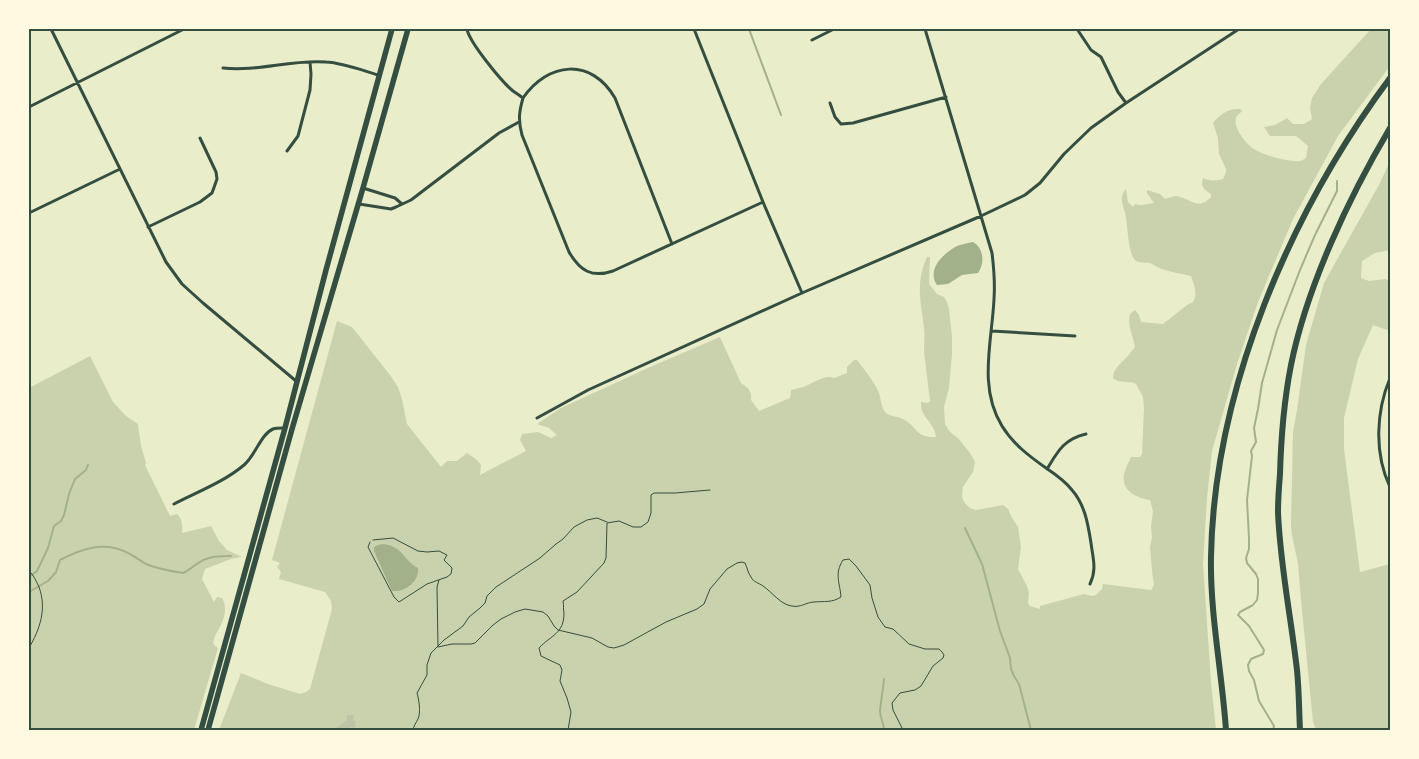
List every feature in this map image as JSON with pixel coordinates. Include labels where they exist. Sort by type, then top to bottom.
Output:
[{"type":"highway","points":[[1226,730],[1211,565],[1214,500],[1228,419],[1249,349],[1279,270],[1296,233],[1354,128],[1390,78]]},
{"type":"highway","points":[[1300,730],[1297,670],[1281,555],[1278,510],[1280,450],[1286,399],[1300,329],[1313,288],[1344,216],[1390,128]]},
{"type":"main road","points":[[201,730],[285,428],[378,75],[392,29]]},
{"type":"main road","points":[[208,730],[408,29]]},
{"type":"street","points":[[51,29],[166,262],[182,284],[296,381]]},
{"type":"street","points":[[29,107],[184,29]]},
{"type":"street","points":[[467,29],[470,40],[504,82],[522,98]]},
{"type":"street","points":[[694,29],[802,294]]},
{"type":"street","points":[[812,40],[834,29]]},
{"type":"street","points":[[925,29],[982,216],[994,269],[992,331],[987,377],[991,402],[996,415],[1009,437],[1017,446],[1059,477],[1073,491],[1085,514],[1088,525],[1094,570],[1090,584]]},
{"type":"street","points":[[1077,29],[1090,50],[1101,57],[1126,103]]},
{"type":"street","points":[[537,418],[588,390],[1013,202],[1034,189],[1091,128],[1239,29]]},
{"type":"street","points":[[287,151],[298,136],[310,90],[310,62]]},
{"type":"street","points":[[223,68],[246,69],[325,62],[343,64],[378,75]]},
{"type":"street","points":[[672,244],[615,98],[604,83],[598,77],[572,68],[562,69],[544,76],[522,98],[519,110],[522,135],[569,252],[578,266],[590,273],[605,274],[613,271],[672,244],[763,202]]},
{"type":"street","points":[[830,102],[835,117],[841,124],[846,124],[946,97]]},
{"type":"street","points":[[358,204],[391,209],[411,200],[499,132],[519,122]]},
{"type":"street","points":[[148,227],[200,202],[212,193],[217,179],[216,172],[200,138]]},
{"type":"street","points":[[29,213],[120,169]]},
{"type":"street","points":[[363,188],[395,198],[402,204]]},
{"type":"street","points":[[992,331],[1075,336]]},
{"type":"street","points":[[1390,378],[1382,405],[1379,424],[1382,461],[1390,487]]},
{"type":"street","points":[[174,504],[238,470],[250,459],[269,431],[285,428]]},
{"type":"street","points":[[1047,469],[1064,444],[1086,434]]},
{"type":"path","points":[[413,730],[418,718],[419,698],[417,693],[427,675],[429,658],[444,640],[462,626],[484,603],[486,596],[540,558],[574,527],[587,520],[597,518],[608,522],[618,521],[633,527],[641,527],[648,522],[651,513],[651,495],[654,492],[675,493],[710,490]]},
{"type":"path","points":[[568,730],[571,712],[568,698],[560,681],[562,670],[560,665],[541,656],[539,648],[560,630],[564,620],[563,601],[577,592],[599,569],[606,558],[608,522]]},
{"type":"path","points":[[370,542],[368,547],[394,597],[399,602],[427,584],[451,574],[452,568],[444,560],[447,555],[439,551],[418,551],[392,538],[374,540]]},
{"type":"path","points":[[438,647],[475,643],[501,619],[526,609],[543,612],[554,626],[560,630],[592,638],[608,647],[614,648],[624,645],[666,622],[697,609],[704,604],[710,589],[720,576],[732,565],[742,562],[745,563],[754,581],[790,606],[805,605],[811,602],[829,602],[841,597],[838,573],[843,560],[849,559],[870,585],[876,611],[882,623],[886,627],[893,629],[909,644],[925,649],[939,649],[944,655],[933,666],[923,685],[915,690],[900,694],[892,703],[893,710],[903,730]]},
{"type":"path","points":[[29,570],[33,574],[42,595],[41,622],[29,648]]},
{"type":"path","points":[[438,647],[437,587],[439,579]]},
{"type":"shaded area","points":[[1371,29],[1390,29],[1390,66],[1338,136],[1293,219],[1258,302],[1237,364],[1212,451],[1203,564],[1216,730],[219,730],[241,673],[300,694],[310,689],[332,609],[331,601],[325,592],[279,579],[281,572],[277,567],[280,563],[272,560],[337,321],[352,327],[390,375],[398,387],[407,424],[441,467],[447,461],[457,461],[467,453],[481,465],[480,475],[526,451],[520,440],[522,434],[538,432],[551,438],[557,435],[549,428],[537,424],[561,408],[720,337],[741,383],[748,388],[751,400],[759,411],[790,398],[791,390],[803,387],[822,378],[834,378],[847,373],[847,367],[854,360],[857,360],[877,389],[885,412],[908,422],[924,436],[936,437],[933,427],[921,407],[921,402],[928,403],[930,401],[924,352],[920,284],[923,267],[927,257],[930,257],[929,284],[947,302],[952,336],[949,388],[944,407],[945,424],[970,453],[975,462],[973,472],[963,487],[962,497],[967,505],[976,510],[1003,505],[1008,509],[1018,527],[1021,547],[1018,569],[1027,586],[1029,593],[1028,603],[1030,606],[1040,609],[1040,606],[1084,594],[1096,595],[1102,589],[1103,584],[1151,590],[1154,585],[1150,547],[1153,511],[1150,500],[1138,497],[1130,492],[1125,486],[1124,479],[1131,457],[1140,457],[1142,454],[1143,397],[1136,384],[1115,380],[1113,375],[1118,366],[1135,347],[1130,327],[1130,314],[1135,310],[1141,322],[1163,324],[1193,302],[1195,292],[1191,276],[1135,260],[1130,246],[1122,203],[1123,193],[1126,189],[1128,202],[1133,207],[1135,204],[1154,203],[1147,190],[1160,194],[1165,199],[1177,196],[1198,204],[1206,201],[1211,197],[1211,194],[1203,188],[1203,178],[1208,180],[1223,179],[1226,172],[1219,154],[1218,138],[1213,123],[1222,114],[1232,110],[1240,109],[1242,111],[1237,116],[1236,125],[1247,143],[1254,149],[1285,160],[1298,161],[1306,158],[1308,146],[1296,136],[1270,136],[1264,127],[1275,125],[1287,118],[1293,124],[1304,124],[1312,119],[1310,108],[1312,98],[1321,84]]},
{"type":"shaded area","points":[[1390,161],[1390,250],[1375,253],[1362,261],[1361,278],[1369,281],[1386,279],[1390,283],[1390,331],[1373,325],[1358,359],[1344,418],[1344,449],[1360,572],[1390,564],[1390,730],[1316,730],[1313,722],[1298,564],[1291,525],[1293,432],[1306,345],[1324,283],[1380,183]]},
{"type":"shaded area","points":[[973,242],[979,248],[982,256],[982,265],[978,273],[962,275],[948,284],[937,285],[934,279],[935,267],[942,257],[957,246]]},
{"type":"shaded area","points":[[90,356],[113,402],[126,416],[138,424],[145,465],[170,516],[177,514],[180,518],[182,533],[211,526],[219,541],[227,550],[242,557],[205,569],[202,579],[214,602],[217,597],[222,598],[225,614],[214,638],[213,644],[218,648],[194,730],[29,730],[29,388]]},
{"type":"shaded area","points":[[383,544],[395,547],[418,568],[414,582],[407,588],[392,591],[374,551],[374,547]]},
{"type":"building","points":[[347,715],[354,715],[353,721],[356,721],[355,728],[350,727],[350,730],[333,730],[347,720]]},
{"type":"waterway","points":[[749,29],[781,115]]},
{"type":"waterway","points":[[1273,730],[1274,726],[1259,701],[1248,665],[1251,659],[1263,654],[1264,650],[1249,626],[1238,615],[1253,605],[1257,600],[1258,593],[1258,579],[1247,563],[1246,558],[1249,549],[1247,500],[1251,451],[1256,442],[1254,428],[1262,383],[1277,330],[1315,235],[1337,191],[1337,181]]},
{"type":"waterway","points":[[29,577],[37,571],[48,548],[54,526],[61,521],[64,515],[75,479],[86,470],[88,465]]},
{"type":"waterway","points":[[965,528],[982,564],[1000,631],[1010,658],[1011,669],[1019,684],[1031,730]]},
{"type":"waterway","points":[[29,592],[48,581],[56,572],[60,560],[92,548],[109,547],[117,549],[129,553],[150,566],[183,573],[207,559],[231,556]]},
{"type":"waterway","points":[[884,679],[880,711],[884,730]]}]
